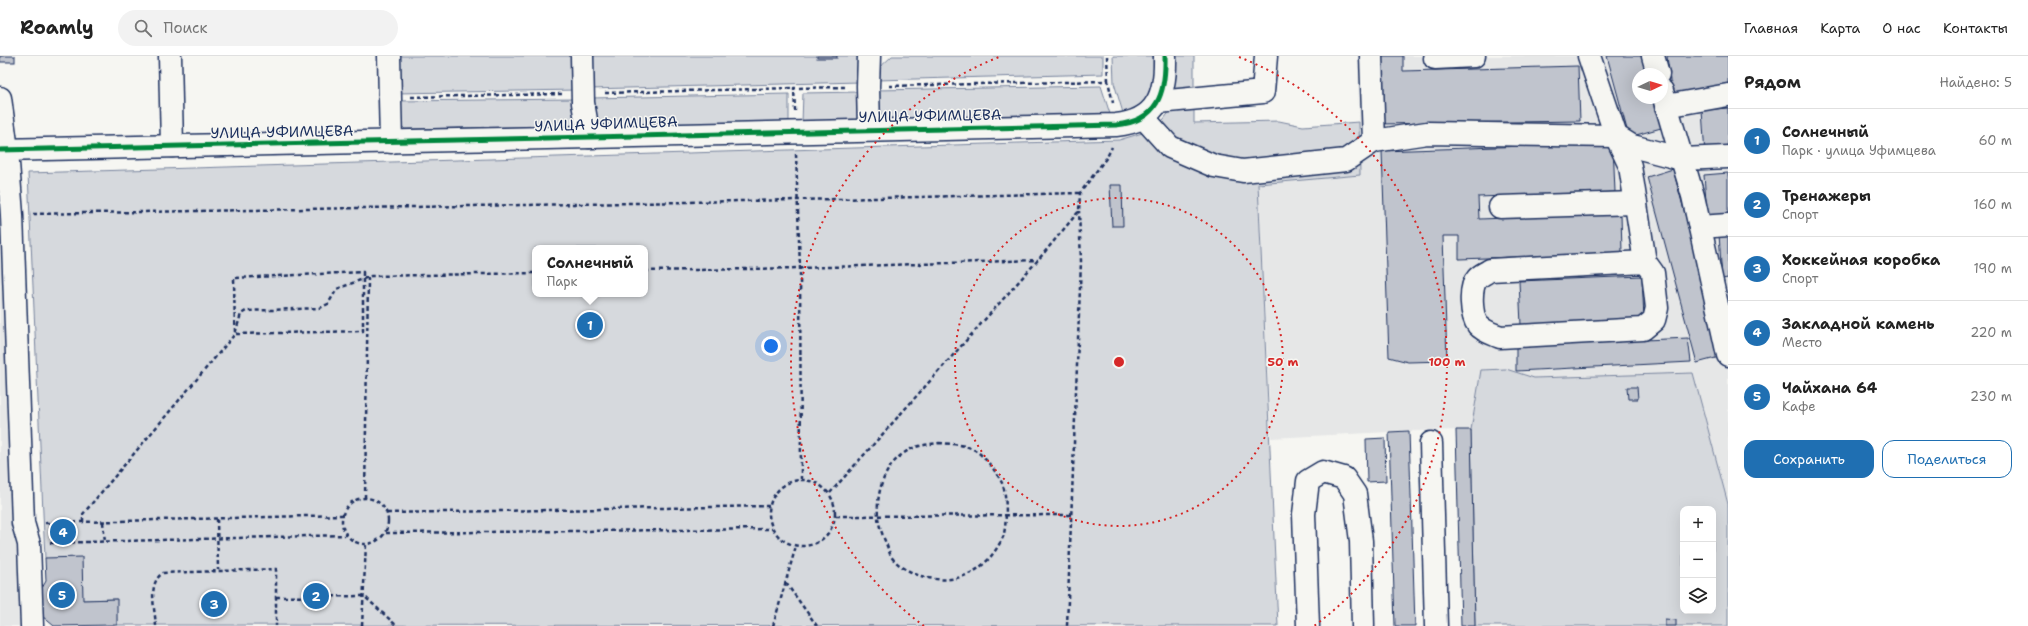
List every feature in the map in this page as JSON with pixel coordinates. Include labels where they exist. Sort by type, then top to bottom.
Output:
[{"type":"street","points":[[170,56],[172,146]]},
{"type":"street","points":[[389,56],[391,142]]},
{"type":"street","points":[[582,56],[583,103],[589,136]]},
{"type":"street","points":[[869,56],[869,129]]},
{"type":"street","points":[[1165,56],[1164,87],[1151,110],[1170,147],[1214,166],[1243,171],[1346,160],[1374,141],[1427,134],[1616,136],[1632,146],[1682,160],[1728,157]]},
{"type":"street","name":"УЛИЦА УФИМЦЕВА","points":[[4,150],[1130,124],[1151,110],[1263,92],[1266,56]]},
{"type":"street","points":[[1371,56],[1374,141]]},
{"type":"street","points":[[1435,58],[1474,56]]},
{"type":"street","points":[[1589,56],[1616,136],[1630,166],[1645,262],[1653,273],[1657,308],[1654,320],[1643,328],[1500,337],[1488,332],[1478,325],[1472,311],[1472,292],[1476,280],[1490,270],[1645,262]]},
{"type":"street","points":[[1653,56],[1656,68]]},
{"type":"street","points":[[1668,98],[1728,95]]},
{"type":"street","points":[[0,98],[4,150],[12,215],[22,523],[29,544],[32,626]]},
{"type":"street","points":[[1666,104],[1700,227],[1721,288],[1728,353]]},
{"type":"street","points":[[1500,207],[1636,203]]},
{"type":"street","points":[[1700,227],[1728,225]]},
{"type":"street","points":[[1431,443],[1436,626]]},
{"type":"street","points":[[1308,626],[1304,514],[1308,481],[1323,472],[1344,478],[1355,494],[1361,541],[1363,626]]},
{"type":"path","points":[[1067,626],[1081,261],[1080,193],[1107,157],[1114,140],[1116,125],[1115,111],[1108,81],[1107,56]]},
{"type":"path","points":[[795,116],[794,88],[1108,81]]},
{"type":"path","points":[[796,150],[800,268],[801,480]]},
{"type":"path","points":[[12,215],[1080,193]]},
{"type":"path","points":[[830,493],[1038,260],[1080,210]]},
{"type":"path","points":[[648,271],[800,268],[1038,260]]},
{"type":"path","points":[[363,272],[363,331],[235,334],[234,278],[363,272]]},
{"type":"path","points":[[83,522],[83,514],[235,334],[241,314],[246,311],[320,308],[328,304],[337,289],[368,278],[532,273]]},
{"type":"path","points":[[365,498],[368,278]]},
{"type":"path","points":[[939,442],[960,444],[974,450],[987,462],[1002,484],[1006,516],[1003,536],[989,558],[970,575],[952,580],[937,581],[914,574],[892,559],[878,517],[880,487],[892,462],[914,448],[939,442]]},
{"type":"path","points":[[801,480],[812,481],[822,486],[830,493],[834,502],[836,516],[831,531],[824,539],[806,546],[796,546],[780,538],[772,529],[769,515],[770,506],[778,490],[784,485],[801,480]]},
{"type":"path","points":[[386,533],[388,521],[387,513],[377,502],[365,498],[352,502],[343,515],[342,526],[346,535],[354,541],[366,544],[377,540],[386,533],[772,529]]},
{"type":"path","points":[[387,513],[770,506]]},
{"type":"path","points":[[22,523],[343,515]]},
{"type":"path","points":[[836,516],[1072,515]]},
{"type":"path","points":[[217,518],[218,570]]},
{"type":"path","points":[[103,522],[105,542]]},
{"type":"path","points":[[29,544],[217,540],[346,535]]},
{"type":"path","points":[[362,626],[366,544]]},
{"type":"path","points":[[773,626],[796,546]]},
{"type":"path","points":[[156,626],[154,584],[157,577],[163,573],[276,569],[276,626]]},
{"type":"path","points":[[786,583],[817,626]]},
{"type":"path","points":[[276,597],[364,596],[397,626]]},
{"type":"shaded area","points":[[396,56],[576,56],[577,90],[396,93]]},
{"type":"shaded area","points":[[588,56],[860,56],[860,82],[589,89]]},
{"type":"shaded area","points":[[892,56],[1103,56],[1103,74],[877,80],[877,70]]},
{"type":"shaded area","points":[[1113,56],[1153,56],[1154,78],[1152,92],[1143,103],[1124,116],[1114,83]]},
{"type":"shaded area","points":[[1174,56],[1194,56],[1194,123],[1279,121],[1303,126],[1359,122],[1360,175],[1258,184],[1278,626],[117,625],[116,599],[83,600],[45,558],[28,173],[1119,140],[1149,131],[1163,120],[1171,110]]},
{"type":"shaded area","points":[[1358,56],[1728,56],[1728,504],[1693,373],[1534,378],[1506,369],[1481,370],[1471,430],[1409,431],[1271,438],[1258,184],[1360,175]]},
{"type":"shaded area","points":[[1101,86],[1111,117],[882,121],[878,116],[876,90]]},
{"type":"shaded area","points":[[861,92],[861,117],[856,122],[802,123],[803,93]]},
{"type":"shaded area","points":[[789,94],[789,123],[596,126],[591,98]]},
{"type":"shaded area","points":[[576,99],[576,121],[571,126],[405,129],[399,123],[397,101]]},
{"type":"shaded area","points":[[0,185],[7,185],[20,626],[0,626]]},
{"type":"shaded area","points":[[1506,369],[1534,378],[1693,373],[1728,504],[1728,626],[1475,626],[1471,430],[1481,370]]},
{"type":"building","points":[[0,56],[15,56],[15,62],[0,62]]},
{"type":"building","points":[[817,56],[837,56],[837,58],[817,58]]},
{"type":"building","points":[[1378,56],[1403,56],[1403,71],[1578,66],[1580,121],[1379,124]]},
{"type":"building","points":[[1607,56],[1642,56],[1645,68],[1632,68],[1632,104],[1655,104],[1661,128],[1629,137]]},
{"type":"building","points":[[1667,56],[1728,56],[1728,90],[1672,97]]},
{"type":"building","points":[[1728,108],[1728,153],[1705,155],[1702,110]]},
{"type":"building","points":[[1613,143],[1615,192],[1478,197],[1479,219],[1621,214],[1622,253],[1459,259],[1459,236],[1443,236],[1447,361],[1408,362],[1389,357],[1382,151]]},
{"type":"building","points":[[1673,169],[1723,356],[1697,363],[1647,177]]},
{"type":"building","points":[[1728,173],[1728,214],[1707,215],[1704,175]]},
{"type":"building","points":[[1110,185],[1122,185],[1123,226],[1112,226]]},
{"type":"building","points":[[1719,234],[1728,234],[1728,278],[1722,279]]},
{"type":"building","points":[[1642,276],[1644,319],[1521,325],[1519,281]]},
{"type":"building","points":[[1688,338],[1691,362],[1516,371],[1516,346]]},
{"type":"building","points":[[1627,387],[1637,387],[1638,399],[1628,399]]},
{"type":"building","points":[[1456,430],[1471,430],[1475,626],[1461,626]]},
{"type":"building","points":[[1409,431],[1415,626],[1395,626],[1389,432]]},
{"type":"building","points":[[1385,438],[1386,481],[1367,482],[1366,439]]},
{"type":"building","points":[[82,557],[83,600],[117,599],[117,625],[54,626],[42,616],[41,590],[46,581],[45,558]]},
{"type":"building","points":[[1665,619],[1676,620],[1676,626],[1665,626]]},
{"type":"cycle path","points":[[0,150],[279,145],[1116,125],[1142,118],[1157,103],[1164,82],[1165,56]]},
{"type":"place","name":"Солнечный","points":[[590,325]]},
{"type":"place","name":"Закладной камень","points":[[63,532]]},
{"type":"place","name":"Чайхана 64","points":[[62,595]]},
{"type":"place","name":"Тренажеры","points":[[316,596]]},
{"type":"place","name":"Хоккейная коробка","points":[[214,604]]}]
